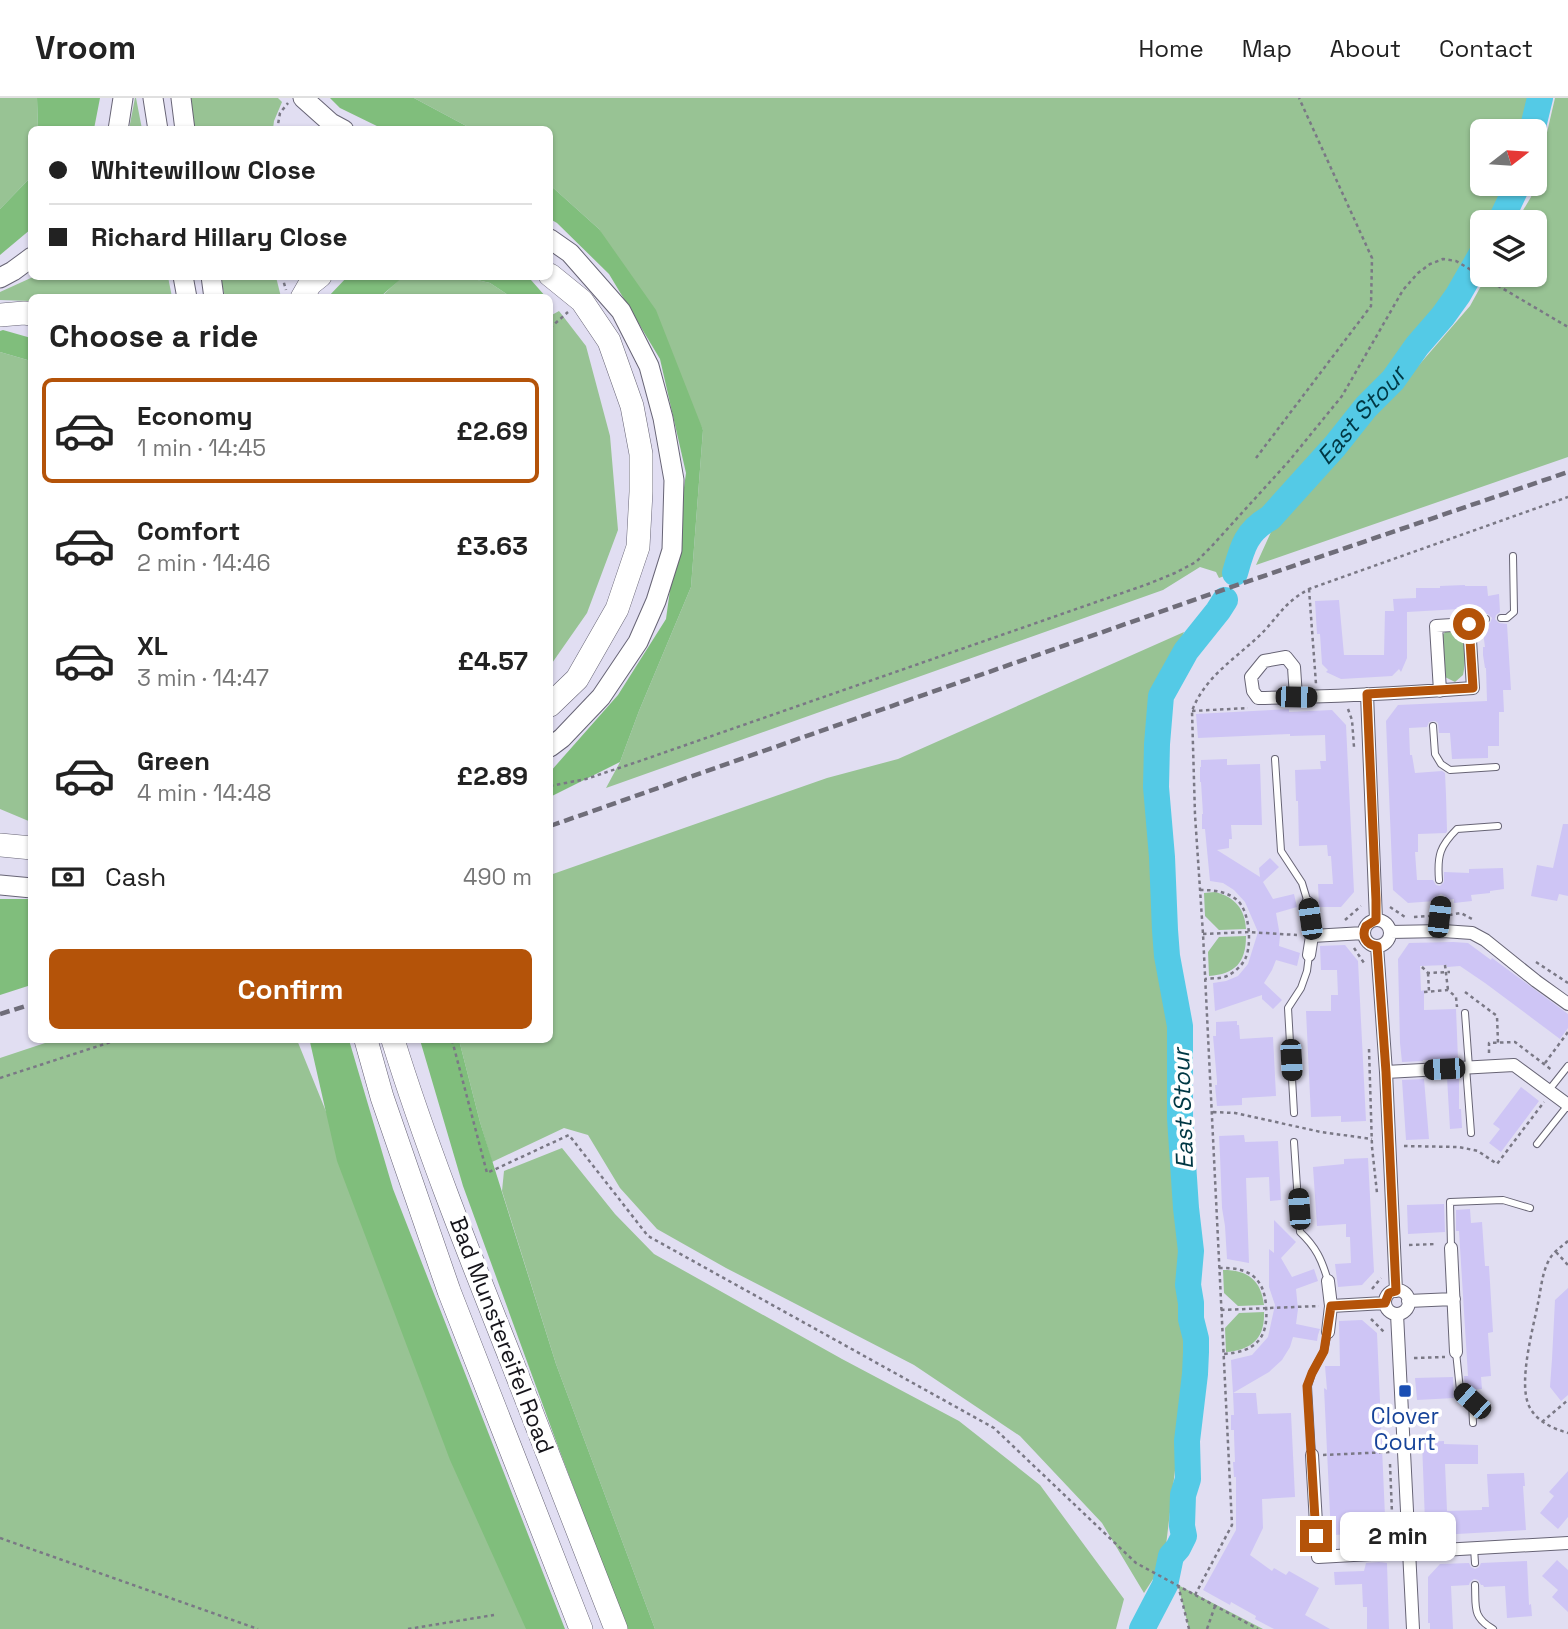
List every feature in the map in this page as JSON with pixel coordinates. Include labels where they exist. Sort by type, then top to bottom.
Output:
[{"type":"highway","points":[[553,277],[582,301],[609,341],[632,406],[641,454],[638,547],[617,609],[577,679],[553,702]]},
{"type":"highway","points":[[304,294],[315,280]]},
{"type":"highway","points":[[0,315],[28,314]]},
{"type":"highway","points":[[0,845],[28,848]]},
{"type":"highway","name":"Bad Munstereifel Road","points":[[367,1043],[382,1097],[449,1291],[581,1629]]},
{"type":"highway","name":"Bad Munstereifel Road","points":[[394,1043],[411,1098],[475,1269],[616,1629]]},
{"type":"main road","points":[[119,126],[123,98]]},
{"type":"main road","points":[[153,98],[157,126]]},
{"type":"main road","points":[[181,98],[184,126]]},
{"type":"main road","points":[[303,98],[337,126]]},
{"type":"main road","points":[[553,241],[570,253],[621,311],[649,366],[663,418],[674,480],[671,550],[656,601],[638,642],[601,697],[553,745]]},
{"type":"main road","points":[[0,278],[28,260]]},
{"type":"main road","points":[[0,885],[28,888]]},
{"type":"street","points":[[1296,697],[1434,695],[1473,688],[1469,624],[1436,626],[1434,695]]},
{"type":"street","points":[[1367,694],[1376,920]]},
{"type":"street","points":[[1308,903],[1312,936],[1309,955]]},
{"type":"street","points":[[1376,920],[1384,922],[1390,932],[1385,943],[1377,946],[1369,944],[1364,933],[1366,926],[1376,920]]},
{"type":"street","points":[[1390,932],[1472,933],[1568,1004]]},
{"type":"street","points":[[1312,936],[1364,933]]},
{"type":"street","points":[[1377,946],[1396,1291]]},
{"type":"street","points":[[1386,1072],[1514,1065],[1568,1105]]},
{"type":"street","points":[[1451,1245],[1456,1354]]},
{"type":"street","points":[[1328,1281],[1331,1306],[1328,1332]]},
{"type":"street","points":[[1396,1291],[1406,1295],[1408,1301],[1407,1308],[1397,1314],[1390,1312],[1385,1303],[1389,1293],[1396,1291]]},
{"type":"street","points":[[1408,1301],[1454,1299]]},
{"type":"street","points":[[1331,1306],[1385,1303]]},
{"type":"street","points":[[1397,1314],[1413,1629]]},
{"type":"street","points":[[1312,1455],[1318,1557],[1568,1544]]},
{"type":"lane","points":[[1501,618],[1507,618],[1514,612],[1513,555]]},
{"type":"lane","points":[[1469,624],[1475,620],[1486,619]]},
{"type":"lane","points":[[1433,726],[1435,754],[1441,764],[1451,770],[1496,767]]},
{"type":"lane","points":[[1275,759],[1281,850],[1302,883],[1308,903]]},
{"type":"lane","points":[[1439,880],[1440,850],[1457,829],[1498,826]]},
{"type":"lane","points":[[1441,900],[1439,917],[1443,931]]},
{"type":"lane","points":[[1294,1113],[1288,1008],[1301,988],[1309,955]]},
{"type":"lane","points":[[1465,1013],[1471,1133]]},
{"type":"lane","points":[[1549,1090],[1568,1066]]},
{"type":"lane","points":[[1536,1144],[1568,1105]]},
{"type":"lane","points":[[1294,1142],[1300,1231],[1312,1243],[1328,1281]]},
{"type":"lane","points":[[1451,1245],[1450,1202],[1503,1200],[1530,1208]]},
{"type":"lane","points":[[1312,1455],[1307,1386],[1324,1351],[1328,1332]]},
{"type":"lane","points":[[1456,1354],[1460,1390],[1472,1401],[1474,1423]]},
{"type":"lane","points":[[1474,1548],[1475,1563]]},
{"type":"lane","points":[[1475,1585],[1476,1614],[1484,1624],[1493,1629]]},
{"type":"path","points":[[278,126],[281,113],[292,98]]},
{"type":"path","points":[[1256,458],[1371,306],[1372,258],[1299,98]]},
{"type":"path","points":[[553,785],[586,779],[1015,632],[1149,584],[1196,562],[1289,461],[1342,396],[1403,290],[1430,264],[1443,259],[1456,261],[1568,327]]},
{"type":"path","points":[[553,325],[582,301]]},
{"type":"path","points":[[1195,1595],[1232,1525],[1191,714],[1196,699],[1205,685],[1265,630],[1284,606],[1309,589],[1568,497]]},
{"type":"path","points":[[1309,589],[1317,698]]},
{"type":"path","points":[[1343,706],[1349,710],[1352,720],[1354,746]]},
{"type":"path","points":[[1200,890],[1216,890],[1237,900],[1247,916],[1248,932],[1246,958],[1238,968],[1221,978],[1205,979]]},
{"type":"path","points":[[1364,903],[1343,921],[1340,934],[1341,943],[1352,946],[1367,967]]},
{"type":"path","points":[[1203,934],[1248,932],[1312,936]]},
{"type":"path","points":[[1445,965],[1448,972],[1448,990]]},
{"type":"path","points":[[1422,967],[1428,973],[1429,992]]},
{"type":"path","points":[[1428,973],[1448,972]]},
{"type":"path","points":[[1424,992],[1448,990],[1456,997],[1457,1007]]},
{"type":"path","points":[[1465,992],[1497,1016],[1498,1043]]},
{"type":"path","points":[[1544,1064],[1568,1032]]},
{"type":"path","points":[[0,1078],[108,1043]]},
{"type":"path","points":[[453,1043],[486,1173],[569,1135],[648,1236],[994,1428],[1136,1563],[1258,1629]]},
{"type":"path","points":[[1369,1046],[1377,1198]]},
{"type":"path","points":[[1212,1112],[1236,1113],[1321,1132],[1372,1139]]},
{"type":"path","points":[[1568,1241],[1549,1259],[1544,1273],[1527,1356],[1525,1393],[1530,1407],[1542,1422],[1568,1433]]},
{"type":"path","points":[[1408,1245],[1451,1245]]},
{"type":"path","points":[[1556,1251],[1568,1265]]},
{"type":"path","points":[[1219,1268],[1235,1268],[1254,1276],[1264,1289],[1267,1309],[1266,1325],[1260,1340],[1246,1351],[1223,1354]]},
{"type":"path","points":[[1384,1275],[1364,1297],[1363,1304],[1367,1313],[1384,1332]]},
{"type":"path","points":[[1221,1310],[1331,1306]]},
{"type":"path","points":[[1412,1359],[1456,1354]]},
{"type":"path","points":[[1542,1422],[1568,1400]]},
{"type":"path","points":[[1312,1455],[1404,1451]]},
{"type":"path","points":[[1390,1464],[1393,1539],[1391,1552]]},
{"type":"path","points":[[0,1538],[258,1629]]},
{"type":"path","points":[[1178,1585],[1182,1580]]},
{"type":"path","points":[[1178,1585],[1189,1629]]},
{"type":"path","points":[[1208,1629],[1215,1606]]},
{"type":"path","points":[[408,1629],[494,1615]]},
{"type":"green space","points":[[0,98],[37,98],[38,126],[28,126],[28,180],[0,209]]},
{"type":"green space","points":[[37,98],[100,98],[95,126],[38,126]]},
{"type":"green space","points":[[135,98],[136,98],[141,126],[130,126]]},
{"type":"green space","points":[[190,98],[278,98],[282,102],[273,126],[194,126]]},
{"type":"green space","points":[[330,98],[414,98],[466,126],[377,126],[340,108]]},
{"type":"green space","points":[[414,98],[1531,98],[1527,119],[1470,119],[1470,196],[1506,196],[1500,210],[1470,210],[1470,263],[1453,292],[1350,420],[1269,509],[1253,520],[1227,575],[1219,578],[1216,572],[1200,567],[1163,590],[606,788],[620,762],[691,587],[703,430],[599,229],[553,188],[553,126],[466,126]]},
{"type":"green space","points":[[1555,98],[1568,98],[1568,457],[1256,565],[1271,532],[1470,306],[1480,287],[1547,287],[1547,210],[1523,210],[1531,196],[1547,196],[1547,132]]},
{"type":"green space","points":[[28,180],[28,232],[0,255],[0,209]]},
{"type":"green space","points":[[553,188],[599,229],[656,310],[703,430],[691,587],[620,762],[553,796],[553,769],[618,695],[666,619],[686,473],[660,359],[609,274],[553,221]]},
{"type":"green space","points":[[28,279],[169,280],[171,294],[28,294],[28,301],[0,300],[0,292]]},
{"type":"green space","points":[[221,280],[277,280],[280,294],[224,294]]},
{"type":"green space","points":[[344,280],[400,280],[383,294],[331,294]]},
{"type":"green space","points":[[399,280],[478,280],[490,283],[506,294],[384,294]]},
{"type":"green space","points":[[478,280],[531,280],[543,294],[506,294],[490,283]]},
{"type":"green space","points":[[559,311],[586,346],[610,436],[618,530],[587,613],[553,662],[553,314]]},
{"type":"green space","points":[[0,331],[28,337],[28,360],[0,352]]},
{"type":"green space","points":[[0,352],[28,360],[28,821],[0,809]]},
{"type":"green space","points":[[1456,630],[1464,645],[1465,657],[1463,675],[1455,682],[1445,677],[1440,638],[1446,631]]},
{"type":"green space","points":[[1184,632],[1146,725],[1163,992],[1173,1031],[1170,1123],[1186,1341],[1185,1387],[1164,1562],[1144,1593],[1102,1523],[1020,1436],[914,1365],[726,1268],[657,1229],[620,1188],[588,1135],[564,1128],[492,1162],[480,1122],[460,1043],[553,1043],[553,874],[827,778],[898,759]]},
{"type":"green space","points":[[1215,892],[1238,905],[1244,915],[1246,929],[1219,930],[1205,916],[1204,893]]},
{"type":"green space","points":[[0,899],[28,899],[28,986],[0,995]]},
{"type":"green space","points":[[1246,936],[1244,953],[1237,965],[1226,973],[1209,976],[1208,952],[1219,937]]},
{"type":"green space","points":[[45,1043],[298,1043],[536,1629],[0,1629],[0,1058]]},
{"type":"green space","points":[[310,1043],[350,1043],[393,1189],[565,1629],[526,1629],[450,1460],[337,1161]]},
{"type":"green space","points":[[421,1043],[460,1043],[480,1122],[556,1364],[655,1629],[627,1629],[463,1186]]},
{"type":"green space","points":[[562,1148],[615,1214],[654,1254],[959,1421],[1040,1485],[1124,1599],[1116,1629],[655,1629],[556,1364],[502,1191],[504,1171]]},
{"type":"green space","points":[[1223,1270],[1240,1272],[1252,1278],[1260,1289],[1264,1305],[1238,1306],[1224,1293]]},
{"type":"green space","points":[[1264,1312],[1262,1329],[1255,1341],[1243,1349],[1226,1352],[1225,1328],[1239,1313]]},
{"type":"green space","points":[[1178,1585],[1263,1629],[1189,1629]]},
{"type":"building","points":[[1487,586],[1488,596],[1499,594],[1500,612],[1495,619],[1499,623],[1507,624],[1511,690],[1503,690],[1504,712],[1499,712],[1499,746],[1488,746],[1488,758],[1452,759],[1450,733],[1439,733],[1438,723],[1435,721],[1429,722],[1427,727],[1409,728],[1410,755],[1415,773],[1445,773],[1447,831],[1418,834],[1418,852],[1415,852],[1417,880],[1433,880],[1440,886],[1444,882],[1444,872],[1469,873],[1469,869],[1503,868],[1504,889],[1471,895],[1472,901],[1454,903],[1454,899],[1447,900],[1441,894],[1435,901],[1408,903],[1393,890],[1386,721],[1398,705],[1487,701],[1482,625],[1490,623],[1492,618],[1488,614],[1481,614],[1481,609],[1477,608],[1407,612],[1407,658],[1401,672],[1399,669],[1392,676],[1341,679],[1326,672],[1328,670],[1322,664],[1315,601],[1339,600],[1344,655],[1384,655],[1385,611],[1394,611],[1393,599],[1416,598],[1416,588]]},
{"type":"building","points":[[1289,709],[1289,712],[1332,710],[1346,725],[1354,892],[1341,907],[1319,907],[1318,884],[1333,884],[1331,856],[1328,856],[1327,845],[1299,846],[1295,770],[1321,769],[1320,761],[1326,761],[1325,735],[1198,738],[1196,714]]},
{"type":"building","points":[[1227,759],[1227,765],[1260,764],[1262,825],[1231,825],[1232,839],[1229,839],[1229,848],[1217,850],[1260,877],[1259,868],[1270,858],[1279,867],[1263,882],[1273,899],[1294,894],[1297,907],[1276,913],[1279,946],[1300,953],[1297,966],[1276,960],[1264,983],[1282,1000],[1273,1009],[1262,999],[1262,995],[1215,1011],[1213,983],[1238,976],[1248,964],[1258,932],[1245,902],[1234,890],[1223,883],[1210,881],[1205,829],[1202,829],[1200,767],[1201,760]]},
{"type":"building","points":[[1563,824],[1568,824],[1568,896],[1559,894],[1557,901],[1531,896],[1537,865],[1553,868]]},
{"type":"building","points":[[1409,943],[1468,943],[1491,960],[1492,958],[1568,1014],[1568,1028],[1560,1039],[1460,966],[1420,966],[1424,1010],[1456,1009],[1458,1059],[1402,1062],[1398,959]]},
{"type":"building","points":[[1345,945],[1358,961],[1366,1121],[1341,1122],[1341,1116],[1311,1117],[1306,1011],[1331,1011],[1331,995],[1338,995],[1337,970],[1321,970],[1320,946]]},
{"type":"building","points":[[1237,1021],[1240,1039],[1273,1037],[1276,1096],[1242,1098],[1242,1105],[1217,1106],[1213,1036],[1216,1036],[1216,1022]]},
{"type":"building","points":[[1447,1077],[1459,1077],[1462,1128],[1450,1129]]},
{"type":"building","points":[[1424,1079],[1429,1139],[1406,1140],[1402,1080]]},
{"type":"building","points":[[1521,1087],[1539,1101],[1501,1152],[1489,1143],[1500,1129],[1493,1124]]},
{"type":"building","points":[[1244,1135],[1245,1142],[1278,1141],[1281,1200],[1270,1201],[1269,1177],[1246,1178],[1249,1263],[1227,1259],[1219,1136]]},
{"type":"building","points":[[1368,1158],[1374,1272],[1362,1285],[1338,1287],[1335,1264],[1351,1263],[1350,1237],[1346,1237],[1346,1224],[1317,1226],[1313,1167],[1344,1164],[1344,1159]]},
{"type":"building","points":[[1444,1204],[1445,1232],[1408,1234],[1407,1205]]},
{"type":"building","points":[[1470,1209],[1471,1223],[1482,1222],[1485,1266],[1489,1266],[1493,1332],[1488,1333],[1491,1376],[1481,1377],[1482,1389],[1468,1390],[1464,1376],[1468,1376],[1456,1210]]},
{"type":"building","points":[[1274,1220],[1296,1242],[1281,1258],[1292,1277],[1314,1269],[1318,1281],[1296,1289],[1296,1324],[1320,1329],[1317,1341],[1293,1337],[1282,1360],[1269,1372],[1233,1393],[1231,1360],[1252,1355],[1268,1337],[1275,1305],[1269,1287],[1269,1249],[1274,1253]]},
{"type":"building","points":[[1568,1288],[1568,1395],[1561,1401],[1550,1387],[1555,1300]]},
{"type":"building","points":[[1362,1320],[1377,1333],[1386,1539],[1378,1539],[1379,1545],[1365,1546],[1362,1534],[1331,1535],[1324,1388],[1327,1390],[1325,1366],[1340,1366],[1339,1321]]},
{"type":"building","points":[[1453,1377],[1454,1398],[1417,1400],[1415,1378]]},
{"type":"building","points":[[1233,1393],[1256,1393],[1258,1414],[1291,1413],[1295,1497],[1262,1499],[1263,1528],[1250,1555],[1272,1571],[1274,1568],[1286,1575],[1289,1571],[1319,1588],[1305,1615],[1330,1629],[1274,1629],[1231,1602],[1230,1605],[1203,1590],[1236,1530],[1234,1430],[1231,1430],[1231,1415],[1234,1415]]},
{"type":"building","points":[[1444,1441],[1444,1444],[1478,1445],[1478,1464],[1445,1464],[1447,1511],[1482,1510],[1482,1507],[1489,1507],[1487,1474],[1524,1473],[1526,1530],[1440,1535],[1425,1522],[1422,1442]]},
{"type":"building","points":[[1568,1471],[1568,1517],[1558,1529],[1540,1513],[1554,1496],[1549,1492]]},
{"type":"building","points":[[1557,1560],[1568,1570],[1568,1612],[1552,1597],[1558,1590],[1542,1576]]},
{"type":"building","points":[[1527,1561],[1532,1616],[1507,1618],[1505,1586],[1484,1587],[1474,1579],[1469,1585],[1451,1586],[1453,1629],[1430,1629],[1428,1577],[1440,1564],[1469,1563],[1475,1569],[1481,1563]]},
{"type":"building","points":[[1366,1563],[1387,1563],[1389,1629],[1367,1629],[1367,1607],[1363,1607],[1362,1584],[1335,1585],[1334,1572],[1364,1571]]},
{"type":"waterway","name":"East Stour","points":[[1535,119],[1540,98]]},
{"type":"waterway","name":"East Stour","points":[[1506,210],[1512,196]]},
{"type":"waterway","name":"East Stour","points":[[1235,573],[1250,535],[1270,518],[1366,407],[1393,380],[1443,316],[1470,274]]},
{"type":"waterway","name":"East Stour","points":[[1142,1629],[1165,1585],[1171,1556],[1184,1536],[1183,1495],[1188,1479],[1187,1441],[1196,1352],[1188,1285],[1191,1251],[1180,1118],[1180,1026],[1167,956],[1156,787],[1157,744],[1161,696],[1186,651],[1225,600]]},
{"type":"railway","points":[[553,825],[1568,472]]},
{"type":"railway","points":[[0,1014],[28,1005]]},
{"type":"place","name":"Clover Court","points":[[1405,1391]]},
{"type":"route","points":[[1316,1536],[1307,1386],[1324,1351],[1331,1306],[1385,1303],[1389,1293],[1396,1291],[1377,946],[1369,944],[1364,937],[1366,926],[1376,920],[1367,694],[1473,688],[1469,624]]}]
